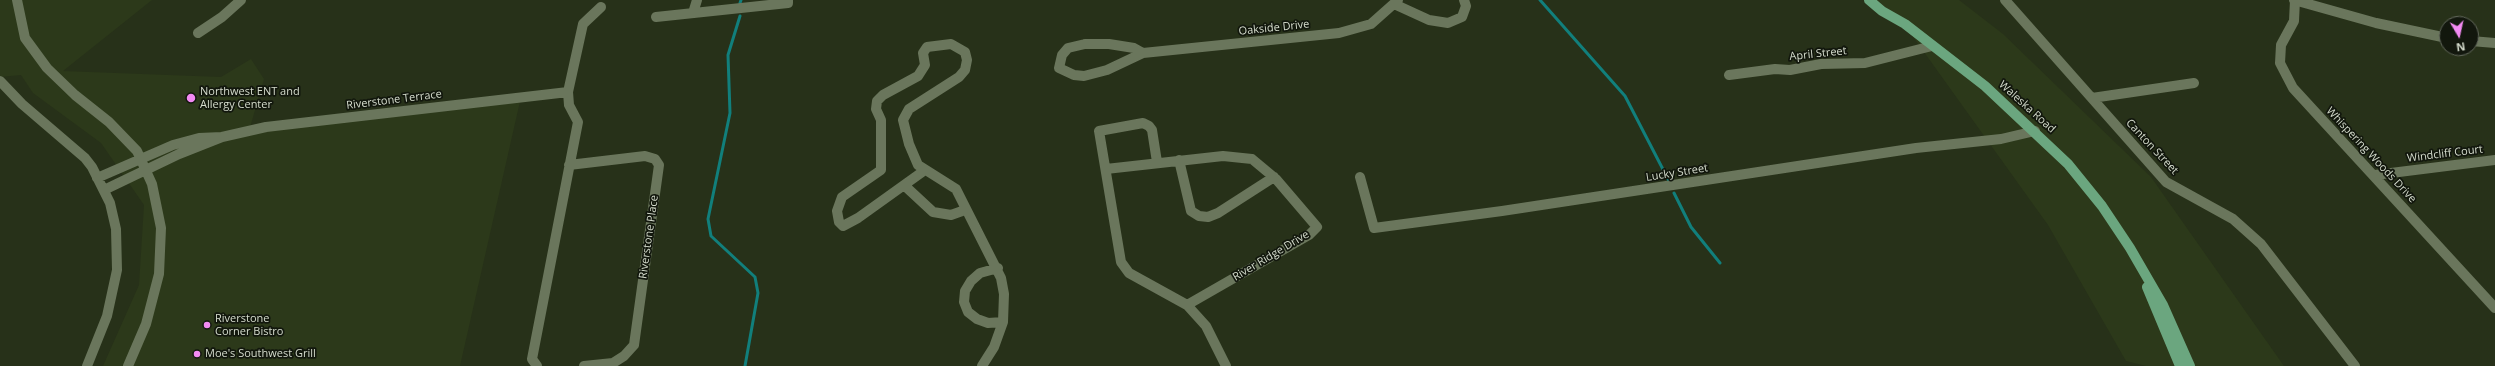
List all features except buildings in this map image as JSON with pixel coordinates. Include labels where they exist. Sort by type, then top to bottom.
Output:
[{"type":"main road","name":"Waleska Road","points":[[1869,0],[1985,86],[2035,131],[2068,164],[2102,206],[2138,262],[2163,305],[2190,366]]},
{"type":"main road","name":"Waleska Road","points":[[2138,262],[2180,366]]},
{"type":"street","points":[[17,0],[25,38],[47,68],[75,95],[108,122],[137,151],[158,206],[161,251],[154,299],[146,324],[128,366]]},
{"type":"street","points":[[198,33],[222,17],[241,0]]},
{"type":"street","points":[[693,13],[697,0]]},
{"type":"street","points":[[1396,2],[1429,20],[1448,23],[1462,17],[1466,6],[1464,0]]},
{"type":"street","name":"Canton Street","points":[[2005,0],[2166,182],[2233,219],[2261,244],[2355,366]]},
{"type":"street","points":[[2295,0],[2376,23],[2439,36]]},
{"type":"street","name":"Whispering Woods Drive","points":[[2295,0],[2294,21],[2281,45],[2280,63],[2293,88],[2495,308]]},
{"type":"street","points":[[656,17],[788,1]]},
{"type":"street","name":"Oakside Drive","points":[[1143,52],[1134,48],[1109,44],[1085,44],[1068,48],[1062,55],[1059,68],[1074,75],[1084,76],[1107,70],[1143,52],[1339,33],[1371,24],[1396,2]]},
{"type":"street","points":[[537,366],[532,359],[578,122],[569,105],[568,92],[583,24],[601,7]]},
{"type":"street","points":[[2479,42],[2495,43]]},
{"type":"street","points":[[925,170],[905,186],[843,226],[839,222],[837,211],[842,197],[881,170],[881,120],[876,109],[877,101],[918,76],[925,65],[923,53],[927,47],[951,44],[965,52],[967,60],[964,70],[959,77],[909,109],[903,120],[909,144],[918,165],[956,189],[965,210],[998,268],[1004,294],[1003,322],[994,347],[982,366]]},
{"type":"street","name":"April Street","points":[[1729,75],[1775,69],[1790,70],[1821,64],[1865,63],[1932,46]]},
{"type":"street","points":[[0,81],[22,104],[77,149],[92,167],[110,203],[116,229],[116,270],[107,316],[87,366]]},
{"type":"street","points":[[2092,98],[2194,84]]},
{"type":"street","name":"Riverstone Terrace","points":[[98,178],[140,158],[199,138],[222,137],[266,127],[568,92]]},
{"type":"street","points":[[1157,162],[1152,130],[1143,123],[1099,131],[1120,262],[1124,268],[1187,305],[1206,326],[1226,366]]},
{"type":"street","name":"Lucky Street","points":[[1360,177],[1374,228],[1502,211],[1916,148],[2001,139],[2035,131]]},
{"type":"street","name":"Riverstone Terrace","points":[[104,190],[145,170],[222,137]]},
{"type":"street","name":"Riverstone Place","points":[[570,164],[645,156],[655,159],[659,165],[634,345],[624,356],[613,363],[584,366]]},
{"type":"street","name":"River Ridge Drive","points":[[1106,169],[1157,162],[1223,156],[1252,159],[1274,177],[1318,227],[1308,235],[1187,305]]},
{"type":"street","points":[[1179,160],[1191,211],[1199,216],[1208,217],[1218,213],[1274,177]]},
{"type":"street","name":"Windcliff Court","points":[[2374,175],[2495,160]]},
{"type":"street","points":[[905,186],[933,212],[950,215],[965,210]]},
{"type":"street","points":[[998,268],[980,273],[970,281],[965,291],[964,302],[968,312],[977,319],[988,323],[1003,322]]},
{"type":"shaded area","points":[[0,0],[152,0],[63,71],[221,77],[251,59],[264,79],[249,131],[521,97],[460,366],[103,366],[139,285],[144,205],[101,143],[33,93],[21,75],[0,77]]},
{"type":"shaded area","points":[[1865,0],[1959,0],[2003,34],[2151,177],[2284,366],[2146,366],[2126,361],[2048,225],[1906,27]]},
{"type":"waterway","points":[[1540,0],[1625,96],[1669,181]]},
{"type":"waterway","points":[[740,16],[728,55],[730,113],[708,219],[711,236],[755,277],[758,293],[745,366]]},
{"type":"waterway","points":[[1674,193],[1691,227],[1720,263]]},
{"type":"place","name":"Northwest ENT and Allergy Center","points":[[191,98]]},
{"type":"place","name":"Riverstone Corner Bistro","points":[[207,325]]},
{"type":"place","name":"Moe's Southwest Grill","points":[[197,354]]}]
